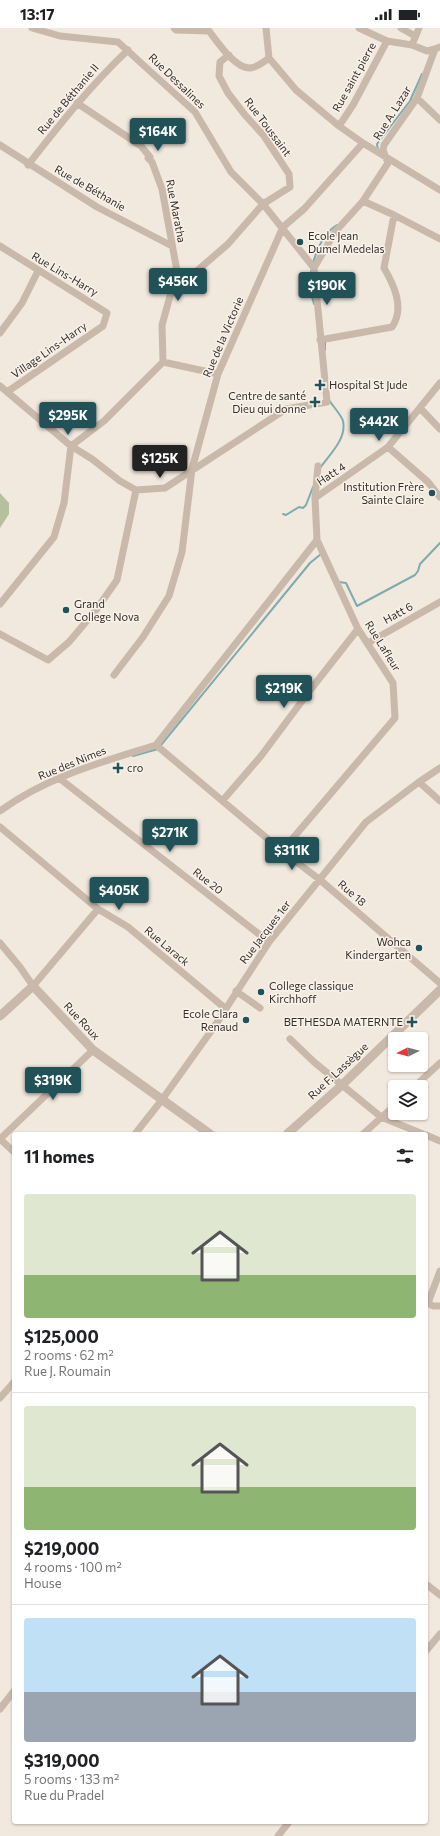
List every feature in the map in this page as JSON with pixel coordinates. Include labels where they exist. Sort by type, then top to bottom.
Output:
[{"type":"street","name":"Rue Dessalines","points":[[32,28],[60,36],[118,42],[195,112],[231,172],[263,204],[283,228]]},
{"type":"street","points":[[174,28],[209,31],[240,66],[249,68],[269,58]]},
{"type":"street","points":[[266,28],[269,58],[296,90],[362,143],[440,190]]},
{"type":"street","points":[[359,28],[387,41]]},
{"type":"street","points":[[401,28],[415,36]]},
{"type":"street","points":[[412,45],[419,28]]},
{"type":"street","name":"Rue saint pierre","points":[[339,126],[353,105],[387,41],[412,45],[427,51],[437,48]]},
{"type":"street","name":"Rue A. Lazar","points":[[314,268],[335,232],[363,202],[388,163],[383,150],[384,145],[417,98],[437,48]]},
{"type":"street","name":"Rue de Béthanie II","points":[[28,165],[101,75],[128,50]]},
{"type":"street","name":"Rue Toussaint","points":[[229,55],[220,62],[219,76],[228,93],[264,136],[289,174],[290,187],[263,204]]},
{"type":"street","points":[[417,98],[440,120]]},
{"type":"street","name":"Rue Maratha","points":[[77,103],[141,146],[150,157],[148,158],[152,162],[162,189],[176,263],[176,279],[162,325],[164,362]]},
{"type":"street","name":"Rue de la Victorie","points":[[114,675],[143,637],[169,596],[182,552],[192,469],[218,374],[283,228],[304,209],[362,143]]},
{"type":"street","name":"Rue de Béthanie","points":[[0,145],[28,165],[97,207],[172,246]]},
{"type":"street","points":[[363,202],[394,215],[440,239]]},
{"type":"street","points":[[176,279],[191,276],[228,244],[263,204]]},
{"type":"street","points":[[320,340],[392,327],[396,321],[398,302],[394,285],[384,268],[394,215]]},
{"type":"street","points":[[0,386],[71,446],[92,459],[120,481],[136,490],[165,488],[286,409],[327,402],[314,268],[283,228]]},
{"type":"street","name":"Rue Lins-Harry","points":[[1,247],[107,313],[103,326]]},
{"type":"street","points":[[0,333],[22,303],[38,271]]},
{"type":"street","name":"Village Lins-Harry","points":[[7,392],[103,326]]},
{"type":"street","points":[[0,604],[54,537],[64,503],[71,446],[104,421],[164,362],[218,374]]},
{"type":"street","name":"Hatt 4","points":[[315,498],[388,447],[440,383]]},
{"type":"street","points":[[420,408],[440,429]]},
{"type":"street","points":[[388,447],[428,482],[440,497]]},
{"type":"street","name":"Rue Lafleur","points":[[282,851],[395,718],[393,683],[358,629],[317,540],[315,498],[318,466]]},
{"type":"street","points":[[0,634],[48,660],[69,642],[96,610],[117,580],[136,490]]},
{"type":"street","points":[[156,745],[317,540]]},
{"type":"street","name":"Hatt 6","points":[[368,643],[440,602]]},
{"type":"street","points":[[223,800],[261,756],[310,689],[358,629]]},
{"type":"street","name":"Rue des Nimes","points":[[0,812],[20,797],[59,778],[156,745]]},
{"type":"street","name":"Rue 18","points":[[156,745],[282,851],[319,879],[440,983]]},
{"type":"street","name":"Rue Jacques 1er","points":[[137,1132],[161,1101],[226,1009],[236,991],[269,942],[366,822],[440,768]]},
{"type":"street","name":"Rue 20","points":[[59,778],[269,942]]},
{"type":"street","points":[[419,782],[440,801]]},
{"type":"street","name":"Rue Larack","points":[[0,827],[98,909],[128,927],[226,1009]]},
{"type":"street","points":[[0,1016],[33,986],[98,909]]},
{"type":"street","name":"Rue Roux","points":[[0,943],[20,967],[33,986],[93,1050],[161,1101]]},
{"type":"street","name":"Rue F. Lassègue","points":[[289,1132],[342,1085],[440,990]]},
{"type":"street","points":[[236,991],[260,1008]]},
{"type":"street","points":[[290,1039],[314,1062],[381,1117],[418,1132]]},
{"type":"street","points":[[12,1150],[0,1139],[93,1050]]},
{"type":"street","points":[[422,1080],[440,1063]]},
{"type":"street","points":[[161,1101],[207,1132]]},
{"type":"street","points":[[365,1132],[388,1111]]},
{"type":"street","points":[[428,1136],[440,1141]]},
{"type":"street","points":[[428,1301],[440,1271]]},
{"type":"street","points":[[428,1303],[440,1306]]},
{"type":"street","points":[[0,1398],[12,1384]]},
{"type":"street","points":[[428,1586],[440,1595]]},
{"type":"street","points":[[428,1649],[440,1634]]},
{"type":"street","points":[[0,1709],[12,1694]]},
{"type":"street","points":[[278,1836],[287,1824]]},
{"type":"green space","points":[[0,493],[9,503],[9,514],[0,528]]},
{"type":"waterway","points":[[378,150],[377,144],[410,101],[422,74]]},
{"type":"waterway","points":[[313,263],[328,232],[337,225]]},
{"type":"waterway","points":[[311,271],[311,293],[314,304]]},
{"type":"waterway","points":[[325,341],[325,350]]},
{"type":"waterway","points":[[320,468],[340,440],[344,428],[343,421],[339,413],[329,400]]},
{"type":"waterway","points":[[283,514],[286,515],[299,507],[303,508],[306,505],[313,487]]},
{"type":"waterway","points":[[339,582],[346,583],[357,606],[415,575],[420,564],[440,543]]},
{"type":"waterway","points":[[161,745],[310,563],[321,554]]},
{"type":"waterway","points":[[133,756],[158,749]]},
{"type":"place","name":"Ecole Jean Dumel Medelas","points":[[300,242]]},
{"type":"place","name":"Hospital St Jude","points":[[320,385]]},
{"type":"place","name":"Centre de santé Dieu qui donne","points":[[315,402]]},
{"type":"place","name":"Institution Frère Sainte Claire","points":[[432,493]]},
{"type":"place","name":"Grand College Nova","points":[[66,610]]},
{"type":"place","name":"cro","points":[[118,768]]},
{"type":"place","name":"Wohca Kindergarten","points":[[419,948]]},
{"type":"place","name":"College classique Kirchhoff","points":[[261,992]]},
{"type":"place","name":"Ecole Clara Renaud","points":[[246,1020]]},
{"type":"place","name":"BETHESDA MATERNTE","points":[[412,1022]]}]
